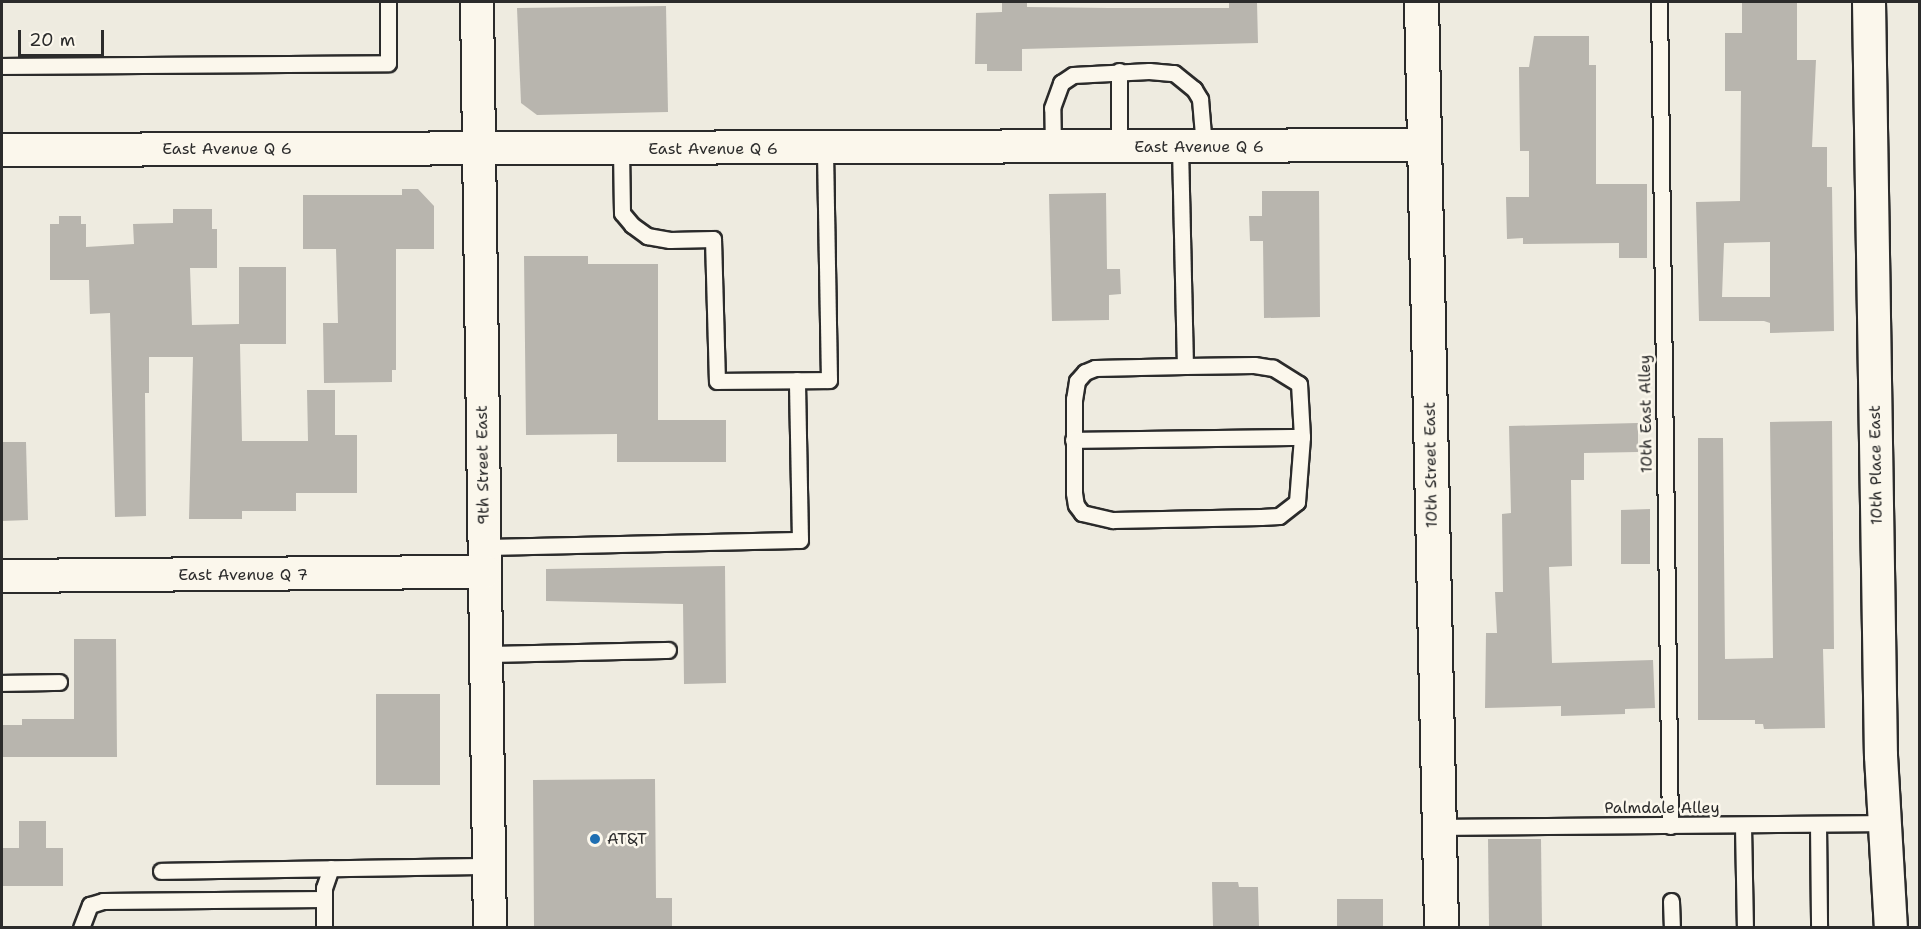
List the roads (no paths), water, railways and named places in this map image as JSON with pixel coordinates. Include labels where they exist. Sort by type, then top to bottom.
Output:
[{"type":"main road","name":"10th Street East","points":[[1421,2],[1441,927]]},
{"type":"street","name":"9th Street East","points":[[477,2],[490,927]]},
{"type":"street","name":"10th Place East","points":[[1869,2],[1885,823],[1891,927]]},
{"type":"street","name":"East Avenue Q 6","points":[[2,150],[1424,146]]},
{"type":"street","name":"East Avenue Q 7","points":[[2,576],[484,559]]},
{"type":"lane","points":[[2,66],[388,63],[388,2]]},
{"type":"lane","name":"10th East Alley","points":[[1659,2],[1670,826]]},
{"type":"lane","points":[[1053,147],[1052,108],[1061,83],[1073,75],[1149,71],[1182,77],[1200,99],[1192,147],[1185,366]]},
{"type":"lane","points":[[1119,72],[1119,147]]},
{"type":"lane","points":[[621,149],[622,213],[632,225],[647,236],[670,240],[713,239],[717,381],[829,380],[825,148]]},
{"type":"lane","points":[[1254,365],[1290,376],[1299,384],[1302,437],[1297,502],[1279,516],[1113,520],[1082,513],[1076,505],[1074,399],[1077,381],[1085,372],[1185,366],[1254,365]]},
{"type":"lane","points":[[484,559],[800,540],[797,380]]},
{"type":"lane","points":[[1073,440],[1302,437]]},
{"type":"lane","points":[[487,654],[668,650]]},
{"type":"lane","points":[[2,682],[59,681]]},
{"type":"lane","name":"Palmdale Alley","points":[[1439,827],[1885,823]]},
{"type":"lane","points":[[1818,824],[1818,927]]},
{"type":"lane","points":[[1743,826],[1744,927]]},
{"type":"lane","points":[[161,871],[489,866]]},
{"type":"lane","points":[[324,927],[324,899],[331,868]]},
{"type":"lane","points":[[81,927],[90,905],[103,901],[324,899]]},
{"type":"lane","points":[[1671,901],[1672,927]]},
{"type":"place","name":"AT&T","points":[[595,839]]}]
